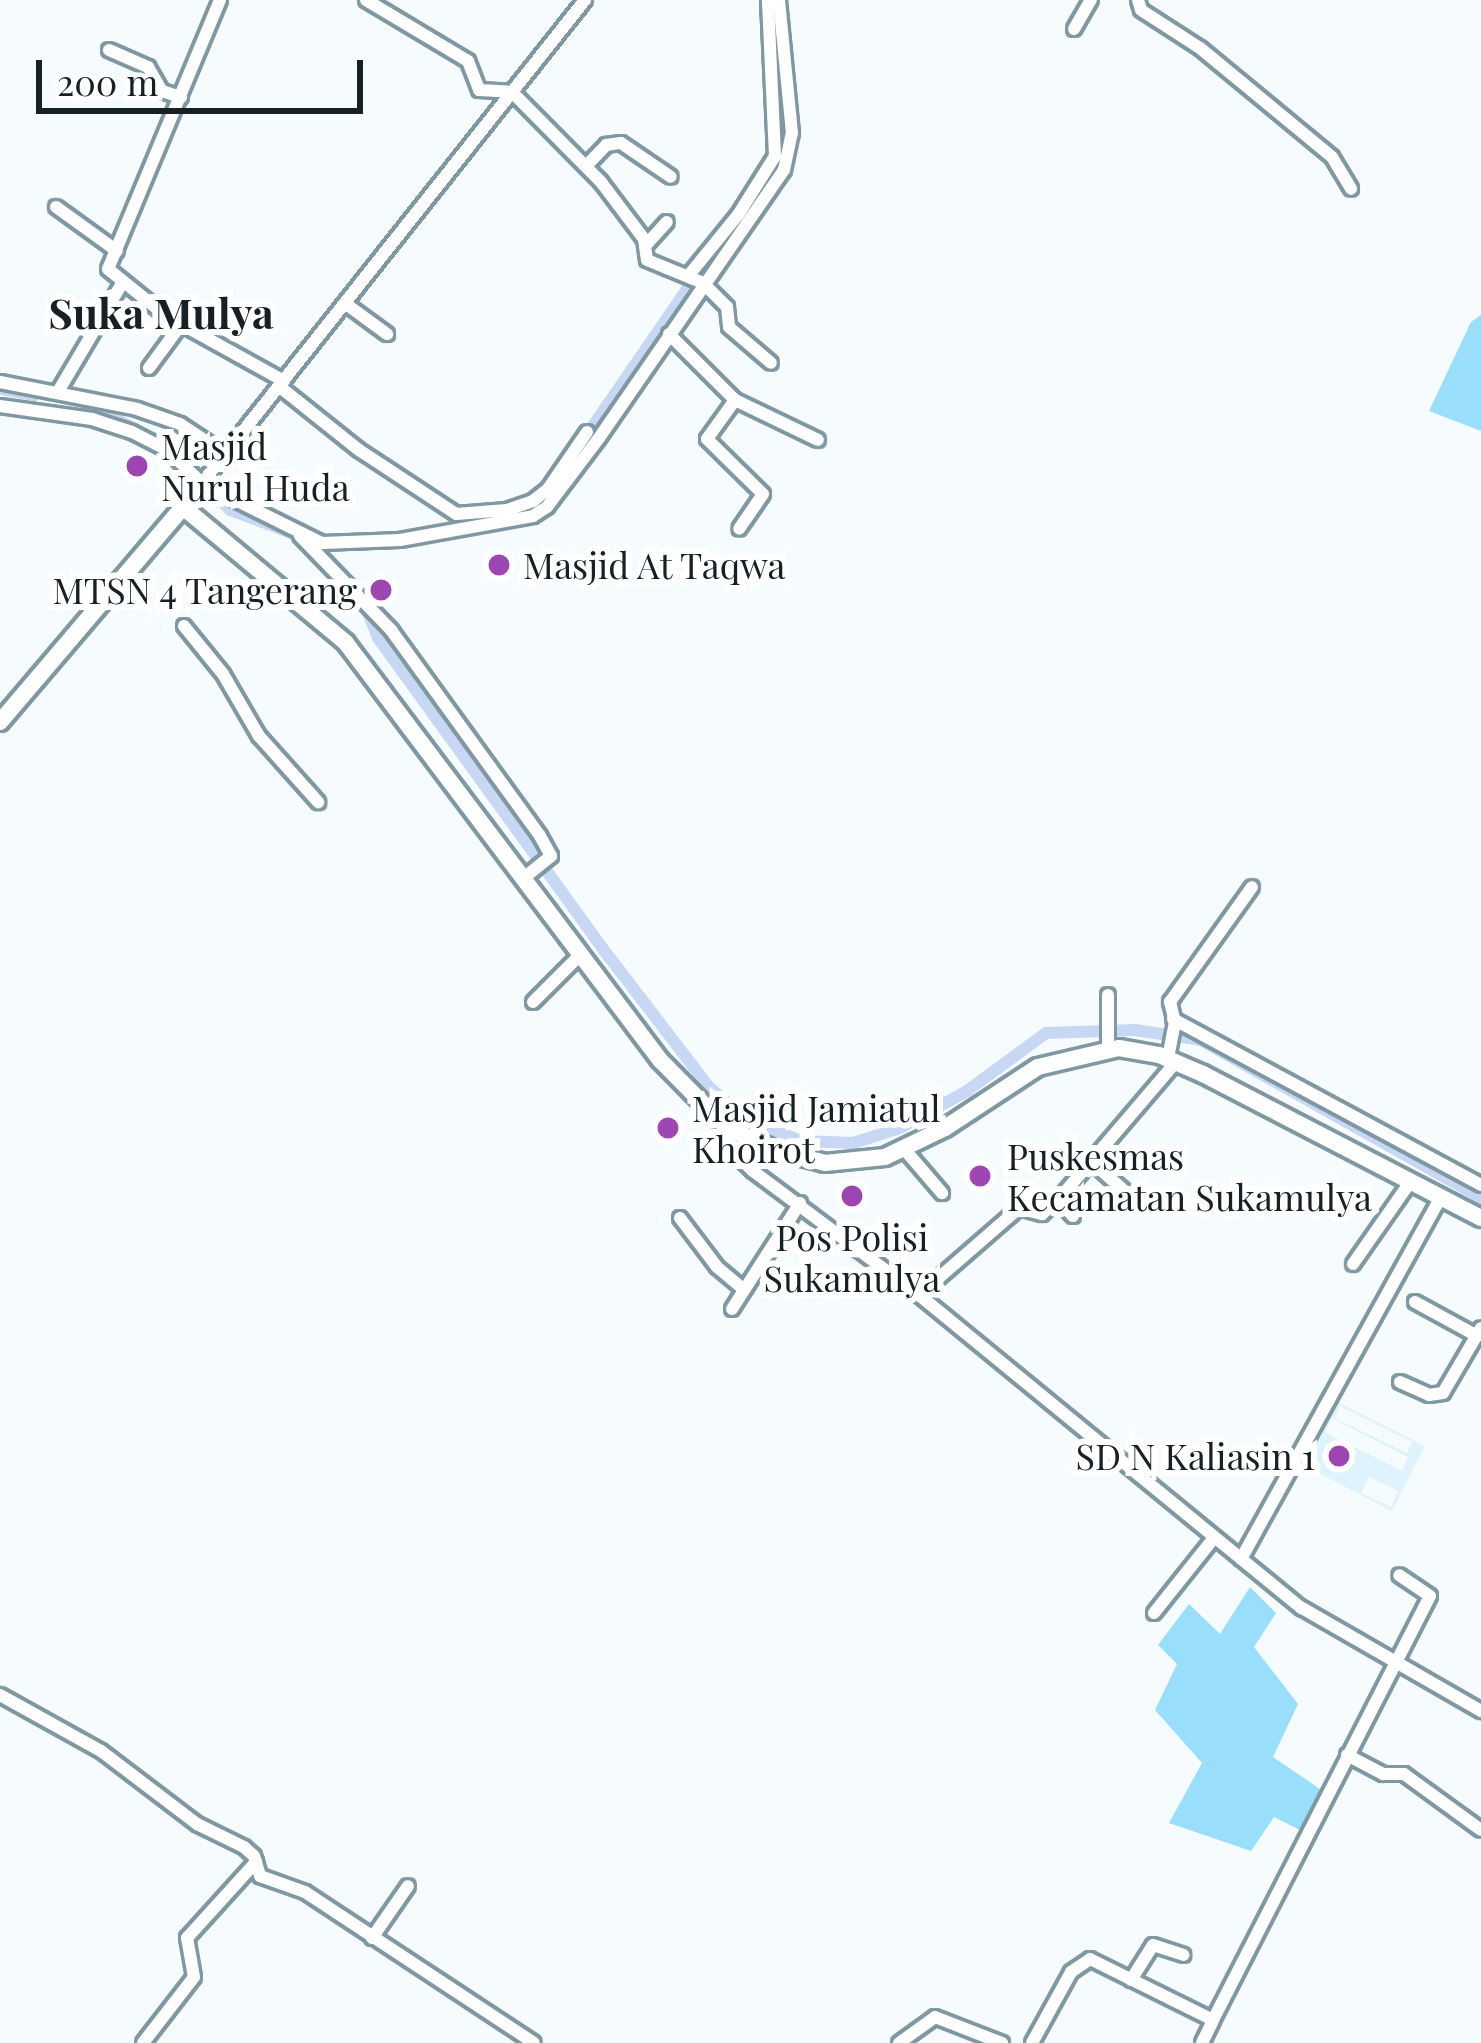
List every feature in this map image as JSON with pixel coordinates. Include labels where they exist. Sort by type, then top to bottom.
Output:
[{"type":"main road","points":[[0,722],[183,507],[346,643],[538,868],[583,953],[660,1060],[726,1126],[777,1150],[825,1163],[861,1162],[905,1150],[1037,1067],[1107,1042],[1172,1055],[1481,1218]]},
{"type":"street","points":[[220,0],[108,269],[122,285],[282,384],[359,450],[457,514],[507,510],[533,501],[548,489],[587,431]]},
{"type":"street","points":[[183,507],[585,0]]},
{"type":"street","points":[[0,382],[146,438],[205,482],[298,533],[340,546],[533,516],[562,488],[669,334],[696,279],[775,156],[768,0]]},
{"type":"street","points":[[696,279],[787,161],[792,133],[779,0]]},
{"type":"street","points":[[1074,29],[1090,0]]},
{"type":"street","points":[[1138,0],[1141,10],[1200,48],[1332,157],[1351,189]]},
{"type":"street","points":[[376,2],[468,61],[478,91],[512,92],[587,165],[646,245],[649,261],[696,279],[727,307],[729,327],[771,363]]},
{"type":"street","points":[[109,50],[148,68],[162,91],[181,97]]},
{"type":"street","points":[[587,165],[606,145],[621,143],[671,177]]},
{"type":"street","points":[[56,207],[117,251]]},
{"type":"street","points":[[646,245],[667,222]]},
{"type":"street","points":[[54,399],[122,285]]},
{"type":"street","points":[[346,304],[387,334]]},
{"type":"street","points":[[149,368],[182,323]]},
{"type":"street","points":[[669,334],[735,400],[818,440]]},
{"type":"street","points":[[0,406],[54,399],[179,424],[224,459]]},
{"type":"street","points":[[735,400],[707,440],[763,494],[739,529]]},
{"type":"street","points":[[298,533],[391,630],[540,836],[552,854],[538,868]]},
{"type":"street","points":[[184,626],[223,674],[259,736],[318,802]]},
{"type":"street","points":[[919,1295],[1019,1208],[1042,1214],[1092,1162],[1172,1055],[1174,995],[1252,887]]},
{"type":"street","points":[[533,1002],[583,953]]},
{"type":"street","points":[[1107,1042],[1108,995]]},
{"type":"street","points":[[1174,1022],[1481,1185]]},
{"type":"street","points":[[726,1126],[728,1146],[769,1183],[919,1295],[1302,1609],[1481,1711]]},
{"type":"street","points":[[905,1150],[942,1193]]},
{"type":"street","points":[[1092,1162],[1138,1203]]},
{"type":"street","points":[[1353,1264],[1411,1181]]},
{"type":"street","points":[[1241,1559],[1441,1197]]},
{"type":"street","points":[[1058,1200],[1073,1216]]},
{"type":"street","points":[[732,1309],[800,1203]]},
{"type":"street","points":[[680,1219],[717,1267],[744,1290]]},
{"type":"street","points":[[1400,1382],[1429,1395],[1443,1393],[1479,1332],[1415,1302]]},
{"type":"street","points":[[1154,1613],[1213,1539]]},
{"type":"street","points":[[1202,2043],[1430,1594],[1400,1575]]},
{"type":"street","points":[[0,1695],[101,1751],[197,1824],[244,1847],[260,1876],[305,1892],[534,2043]]},
{"type":"street","points":[[1347,1755],[1383,1774],[1404,1774],[1481,1830]]},
{"type":"street","points":[[143,2043],[194,1977],[187,1938],[256,1862]]},
{"type":"street","points":[[372,1938],[408,1886]]},
{"type":"street","points":[[1130,1979],[1154,1945],[1183,1955]]},
{"type":"street","points":[[1032,2043],[1079,1962],[1090,1959],[1213,2020]]},
{"type":"street","points":[[899,2043],[935,2017],[1002,2043]]},
{"type":"shaded area","points":[[1481,315],[1481,431],[1429,411],[1471,322]]},
{"type":"shaded area","name":"SD N Kaliasin 1","points":[[1335,1401],[1425,1446],[1392,1511],[1303,1465]],"holes":[[[1340,1406],[1412,1442],[1407,1453],[1335,1418]],[[1332,1418],[1408,1457],[1402,1471],[1325,1432]],[[1369,1477],[1398,1491],[1391,1507],[1361,1493]]]},
{"type":"shaded area","points":[[1250,1587],[1276,1613],[1254,1647],[1298,1704],[1273,1757],[1323,1791],[1302,1831],[1274,1817],[1251,1851],[1169,1823],[1202,1763],[1155,1710],[1177,1664],[1158,1645],[1189,1604],[1220,1634]]},
{"type":"waterway","points":[[584,439],[698,273]]},
{"type":"waterway","points":[[0,389],[34,395]]},
{"type":"waterway","points":[[84,403],[135,429]]},
{"type":"waterway","points":[[211,490],[230,510],[292,533]]},
{"type":"waterway","points":[[364,603],[378,638],[610,958],[709,1087],[747,1119],[801,1141],[853,1143],[900,1128],[967,1091],[1046,1033],[1135,1030],[1201,1040],[1481,1198]]},
{"type":"place","name":"Masjid Nurul Huda","points":[[137,466]]},
{"type":"place","name":"Masjid At Taqwa","points":[[499,565]]},
{"type":"place","name":"MTSN 4 Tangerang","points":[[381,590]]},
{"type":"place","name":"Masjid Jamiatul Khoirot","points":[[668,1128]]},
{"type":"place","name":"Puskesmas Kecamatan Sukamulya","points":[[980,1176]]},
{"type":"place","name":"Pos Polisi Sukamulya","points":[[852,1196]]},
{"type":"place","name":"SD N Kaliasin 1","points":[[1339,1456]]},
{"type":"district","name":"Suka Mulya","points":[[161,312]]}]
